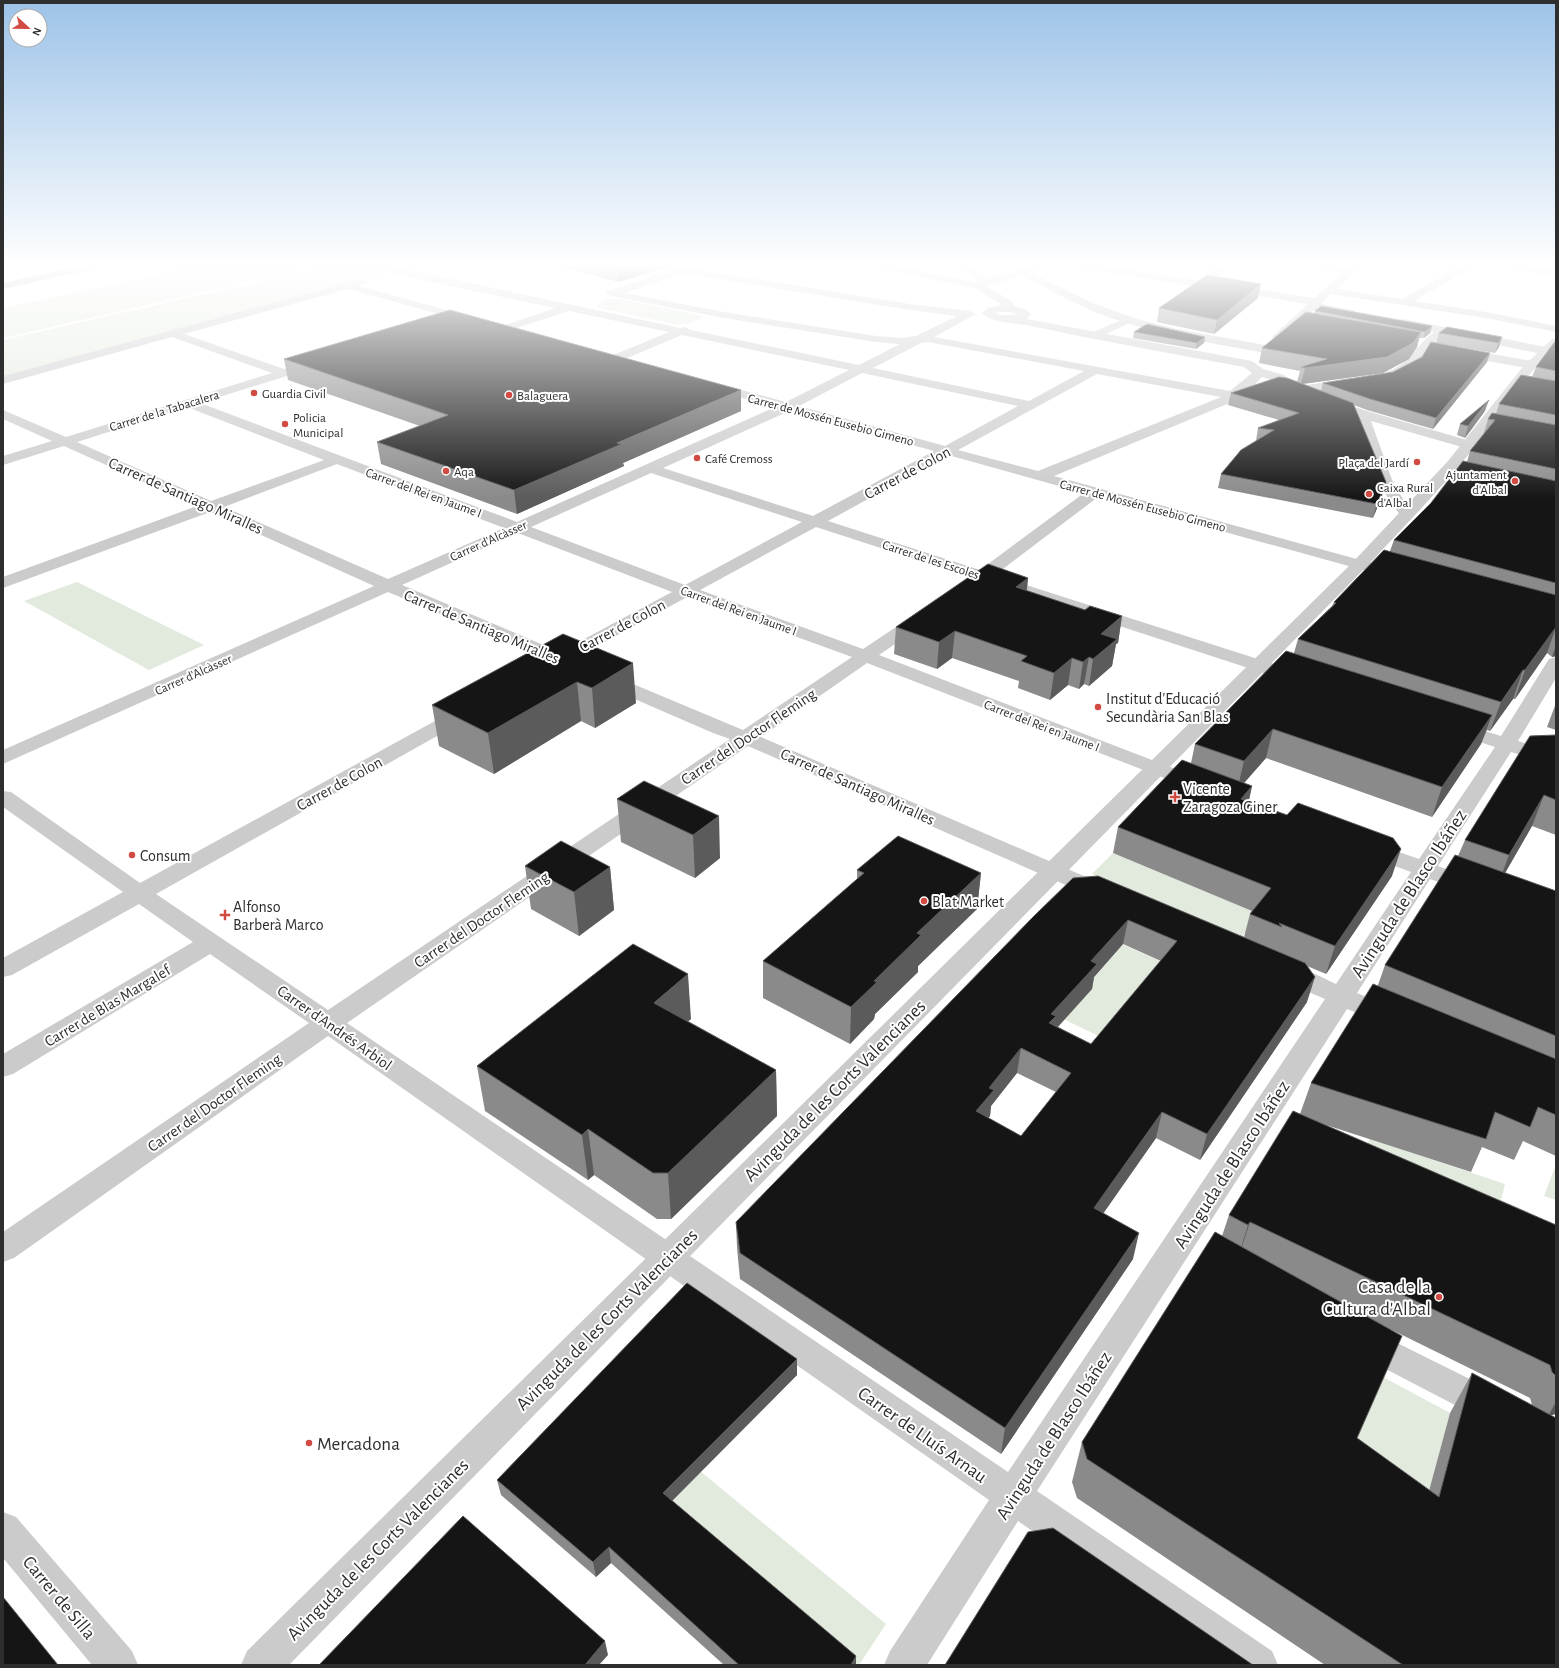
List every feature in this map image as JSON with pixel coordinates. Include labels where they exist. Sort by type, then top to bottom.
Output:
[{"type":"street","points":[[3,380],[140,343]]},
{"type":"street","points":[[198,343],[285,373]]},
{"type":"street","points":[[615,359],[654,343]]},
{"type":"street","points":[[738,343],[1031,405]]},
{"type":"street","name":"Carrer d'Alcàsser","points":[[3,758],[787,407],[911,343]]},
{"type":"street","points":[[950,343],[1232,394]]},
{"type":"street","points":[[1131,343],[1248,364],[1259,372],[1280,378],[1287,385]]},
{"type":"street","points":[[1234,343],[1265,349]]},
{"type":"street","points":[[1248,364],[1272,343]]},
{"type":"street","points":[[1418,343],[1532,365]]},
{"type":"street","points":[[1378,378],[1398,372],[1408,367],[1415,362],[1428,343]]},
{"type":"street","points":[[1502,343],[1556,353]]},
{"type":"street","points":[[1362,414],[1386,482],[1396,503],[1407,514],[1448,478],[1469,445],[1532,365],[1544,351],[1554,343]]},
{"type":"street","points":[[600,355],[638,366]]},
{"type":"street","name":"Carrer de la Tabacalera","points":[[3,461],[329,359]]},
{"type":"street","name":"Carrer de Colon","points":[[540,670],[1097,369]]},
{"type":"street","points":[[1040,476],[1227,399],[1249,383],[1259,372]]},
{"type":"street","points":[[1301,390],[1364,380]]},
{"type":"street","name":"Carrer de Mossén Eusebio Gimeno","points":[[697,382],[1392,574]]},
{"type":"street","points":[[1249,383],[1287,385],[1362,414],[1469,445]]},
{"type":"street","points":[[1512,391],[1526,394]]},
{"type":"street","name":"Carrer del Rei en Jaume I","points":[[187,403],[685,591],[865,656],[1155,769],[1219,792]]},
{"type":"street","name":"Carrer de Santiago Miralles","points":[[3,414],[387,585],[720,729],[747,738],[1123,901]]},
{"type":"street","points":[[1481,430],[1496,433]]},
{"type":"street","points":[[3,583],[336,460]]},
{"type":"street","name":"Carrer de les Escoles","points":[[649,468],[1312,682]]},
{"type":"street","points":[[957,594],[1095,492]]},
{"type":"street","name":"Avinguda de les Corts Valencianes","points":[[261,1665],[1052,871],[1360,565],[1407,514]]},
{"type":"street","name":"Carrer del Doctor Fleming","points":[[3,1249],[328,1023],[937,608]]},
{"type":"street","name":"Avinguda de Blasco Ibáñez","points":[[904,1665],[1012,1496],[1506,744],[1556,663]]},
{"type":"street","name":"Carrer de Colon","points":[[3,969],[480,704]]},
{"type":"street","points":[[1439,723],[1556,760]]},
{"type":"street","name":"Carrer d'Andrés Arbiol","points":[[3,797],[139,893],[668,1257]]},
{"type":"street","points":[[1350,842],[1484,892]]},
{"type":"street","name":"Carrer de Blas Margalef","points":[[3,1067],[211,942]]},
{"type":"street","points":[[1266,963],[1410,1025]]},
{"type":"street","name":"Carrer de Lluís Arnau","points":[[668,1257],[1258,1665]]},
{"type":"street","points":[[1344,1331],[1514,1419]]},
{"type":"street","name":"Carrer de Silla","points":[[3,1530],[118,1665]]},
{"type":"shaded area","points":[[3,343],[127,343],[3,376]]},
{"type":"shaded area","points":[[77,582],[204,645],[149,670],[24,601]]},
{"type":"shaded area","points":[[1113,853],[1286,925],[1253,922],[1241,938],[1092,874]]},
{"type":"shaded area","points":[[1119,943],[1193,975],[1109,1041],[1053,1014],[1085,994],[1087,995],[1092,989],[1087,986]]},
{"type":"shaded area","points":[[1370,1139],[1505,1184],[1501,1200],[1529,1212],[1523,1240],[1353,1176]]},
{"type":"shaded area","points":[[1556,1165],[1556,1200],[1544,1196]]},
{"type":"shaded area","points":[[1383,1377],[1450,1413],[1429,1492],[1348,1457]]},
{"type":"shaded area","points":[[700,1471],[886,1624],[859,1665],[848,1665],[664,1508]]},
{"type":"building","name":"Balaguera","points":[[339,343],[569,343],[741,390],[617,443],[622,444],[514,490],[377,442],[448,415],[284,359]]},
{"type":"building","points":[[1268,343],[1413,343],[1387,357],[1305,368],[1301,367],[1327,359],[1262,348]]},
{"type":"building","points":[[1430,343],[1490,353],[1436,418],[1370,399],[1323,383],[1393,372],[1422,357]]},
{"type":"building","points":[[1554,343],[1556,343],[1556,371],[1536,367]]},
{"type":"building","points":[[1521,375],[1556,381],[1556,415],[1499,404]]},
{"type":"building","points":[[1279,377],[1287,378],[1353,403],[1386,482],[1377,504],[1221,474],[1241,450],[1274,430],[1258,428],[1299,413],[1231,393]]},
{"type":"building","points":[[1489,400],[1468,426],[1460,424]]},
{"type":"building","points":[[1492,413],[1556,425],[1556,469],[1470,451],[1495,420],[1488,419]]},
{"type":"building","points":[[1463,461],[1556,481],[1556,583],[1394,540],[1431,503]]},
{"type":"building","points":[[1384,550],[1556,595],[1556,627],[1501,702],[1298,639],[1336,603],[1334,602]]},
{"type":"building","points":[[988,564],[1028,578],[1016,587],[1085,610],[1090,606],[1122,616],[1101,634],[1117,639],[1093,659],[1089,657],[1083,662],[1072,658],[1054,673],[1021,661],[1027,656],[955,631],[939,642],[896,627]]},
{"type":"building","points":[[563,634],[633,663],[592,688],[577,682],[488,733],[432,705]]},
{"type":"building","points":[[1286,651],[1492,715],[1442,787],[1273,729],[1244,761],[1195,744]]},
{"type":"building","points":[[1556,735],[1556,800],[1544,795],[1509,855],[1465,840],[1530,736]]},
{"type":"building","points":[[1182,760],[1252,786],[1241,799],[1287,815],[1298,803],[1393,838],[1401,849],[1335,946],[1279,923],[1282,927],[1250,914],[1271,888],[1118,827]]},
{"type":"building","points":[[644,781],[719,816],[693,835],[617,799]]},
{"type":"building","points":[[898,836],[981,873],[917,933],[921,935],[874,981],[877,982],[851,1007],[763,961],[864,873],[857,870]]},
{"type":"building","points":[[561,841],[610,867],[574,892],[525,866]]},
{"type":"building","points":[[1455,855],[1556,891],[1556,1036],[1385,965]]},
{"type":"building","points":[[1098,876],[1305,963],[1315,977],[1207,1134],[1162,1112],[1094,1208],[1139,1233],[1005,1428],[740,1253],[736,1222],[1033,917],[1073,878]],"holes":[[[1128,920],[1177,941],[1091,1044],[1049,1023],[1056,1016],[1051,1014],[1097,964],[1091,961]],[[1021,1048],[1071,1073],[1021,1136],[976,1111],[994,1090],[989,1088]]]},
{"type":"building","points":[[633,944],[688,974],[654,1003],[776,1070],[668,1173],[653,1173],[588,1129],[582,1135],[477,1066]]},
{"type":"building","points":[[1373,984],[1556,1059],[1556,1115],[1538,1107],[1530,1127],[1495,1112],[1486,1139],[1311,1083]]},
{"type":"building","points":[[1293,1111],[1556,1225],[1556,1376],[1552,1372],[1550,1365],[1250,1222],[1248,1225],[1229,1215]]},
{"type":"building","points":[[1215,1232],[1402,1336],[1357,1438],[1439,1497],[1472,1373],[1556,1418],[1556,1665],[1403,1665],[1087,1459],[1082,1442]]},
{"type":"building","points":[[687,1283],[797,1359],[663,1493],[856,1656],[851,1665],[739,1665],[609,1547],[593,1562],[497,1480]]},
{"type":"building","points":[[463,1516],[605,1641],[585,1665],[319,1665]]},
{"type":"building","points":[[1053,1528],[1253,1665],[945,1665],[1028,1532]]},
{"type":"building","points":[[3,1597],[58,1665],[3,1665]]},
{"type":"place","name":"Guardia Civil","points":[[254,393]]},
{"type":"place","name":"Balaguera","points":[[509,395]]},
{"type":"place","name":"Policia Municipal","points":[[285,424]]},
{"type":"place","name":"Café Cremoss","points":[[697,458]]},
{"type":"place","name":"Plaça del Jardí","points":[[1417,462]]},
{"type":"place","name":"Aqa","points":[[446,471]]},
{"type":"place","name":"Ajuntament d'Albal","points":[[1515,481]]},
{"type":"place","name":"Caixa Rural d'Albal","points":[[1369,494]]},
{"type":"place","name":"Institut d'Educació Secundària San Blas","points":[[1098,707]]},
{"type":"place","name":"Vicente Zaragoza Giner","points":[[1175,797]]},
{"type":"place","name":"Consum","points":[[132,855]]},
{"type":"place","name":"Blat Market","points":[[924,901]]},
{"type":"place","name":"Alfonso Barberà Marco","points":[[225,915]]},
{"type":"place","name":"Casa de la Cultura d'Albal","points":[[1439,1297]]},
{"type":"place","name":"Mercadona","points":[[309,1443]]}]
